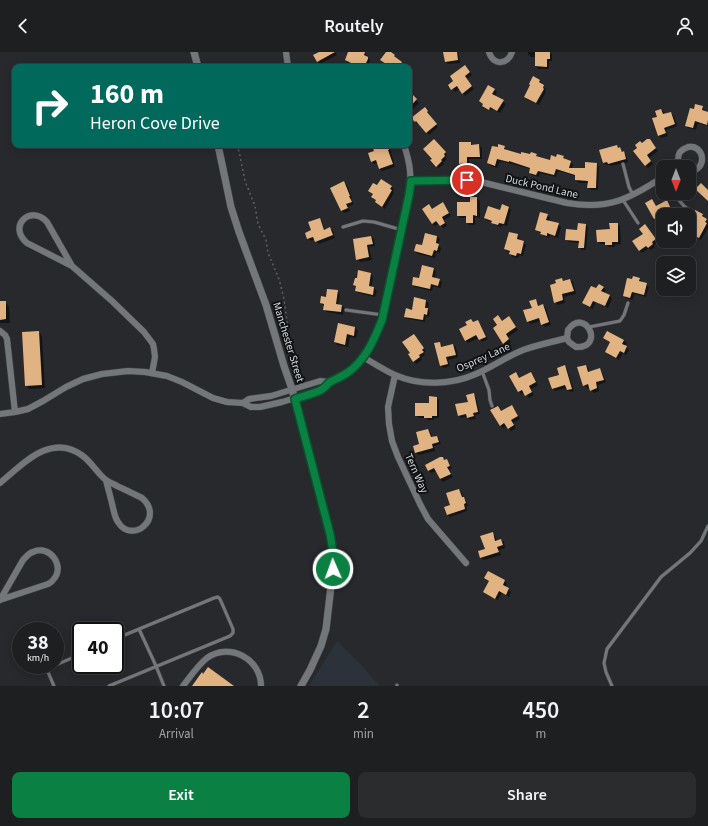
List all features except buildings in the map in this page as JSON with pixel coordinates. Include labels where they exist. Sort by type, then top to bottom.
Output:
[{"type":"street","points":[[194,52],[197,64]]},
{"type":"street","points":[[286,52],[288,64]]},
{"type":"street","points":[[489,52],[494,60],[502,62],[509,59],[512,52]]},
{"type":"street","points":[[678,160],[680,152],[683,149],[690,147],[698,149],[702,156],[702,160],[701,164],[696,170]]},
{"type":"street","name":"Manchester Street","points":[[219,148],[229,196],[239,232],[266,305],[295,399],[328,526],[333,552],[333,569],[326,629],[321,646],[301,686]]},
{"type":"street","points":[[0,414],[23,411],[83,379],[128,371],[152,373],[173,378],[219,400],[242,403],[251,407],[270,405],[322,390],[329,382],[348,372],[363,357],[375,337],[383,315],[402,230],[411,181],[408,157],[405,148]]},
{"type":"street","name":"Duck Pond Lane","points":[[411,181],[467,180],[481,182],[577,205],[602,205],[623,200],[656,182]]},
{"type":"street","points":[[72,266],[44,218],[41,216],[30,215],[22,220],[19,229],[23,240],[72,266],[112,301],[144,332],[153,344],[154,349],[155,357],[152,373]]},
{"type":"street","points":[[582,323],[589,327],[591,337],[584,346],[576,347],[569,342],[567,338],[568,330],[574,324],[582,323]]},
{"type":"street","points":[[0,331],[4,333],[7,339],[15,412]]},
{"type":"street","name":"Osprey Lane","points":[[363,357],[395,375],[417,382],[443,382],[460,380],[482,371],[522,350],[567,338]]},
{"type":"street","name":"Tern Way","points":[[395,375],[388,407],[392,441],[412,488],[428,519],[466,563]]},
{"type":"street","points":[[242,403],[250,399],[271,396],[320,381],[329,382]]},
{"type":"street","points":[[0,483],[36,454],[47,449],[58,447],[69,449],[79,453],[106,480],[145,501],[149,507],[150,515],[144,527],[137,530],[130,530],[123,528],[118,523],[106,480]]},
{"type":"street","points":[[38,550],[45,551],[55,558],[58,569],[57,575],[48,584],[0,600],[23,560],[32,552],[38,550]]},
{"type":"street","points":[[183,686],[202,662],[208,657],[215,653],[232,652],[240,654],[251,661],[259,674],[261,686]]},
{"type":"lane","points":[[623,164],[629,187],[633,195]]},
{"type":"lane","points":[[623,200],[638,224]]},
{"type":"lane","points":[[679,200],[687,208]]},
{"type":"lane","points":[[343,227],[363,221],[374,222],[402,230]]},
{"type":"lane","points":[[589,327],[620,321],[623,319],[628,303]]},
{"type":"lane","points":[[346,310],[383,315]]},
{"type":"lane","points":[[482,371],[489,390],[492,406]]},
{"type":"lane","points":[[612,686],[604,663],[608,649],[661,577],[690,553],[701,541],[708,526]]},
{"type":"lane","points":[[109,686],[230,636],[234,633],[218,597],[124,635]]},
{"type":"lane","points":[[139,629],[164,686]]},
{"type":"lane","points":[[54,686],[48,672],[49,668],[72,658]]},
{"type":"path","points":[[238,148],[245,181],[255,206],[258,224],[266,240],[268,253],[279,279],[284,299],[289,337],[299,374],[298,381]]},
{"type":"shaded area","points":[[337,641],[362,666],[380,686],[309,686]]},
{"type":"route","points":[[333,569],[333,552],[330,534],[295,399],[322,390],[329,382],[348,372],[363,357],[375,337],[382,320],[386,303],[411,181],[467,180]]}]
